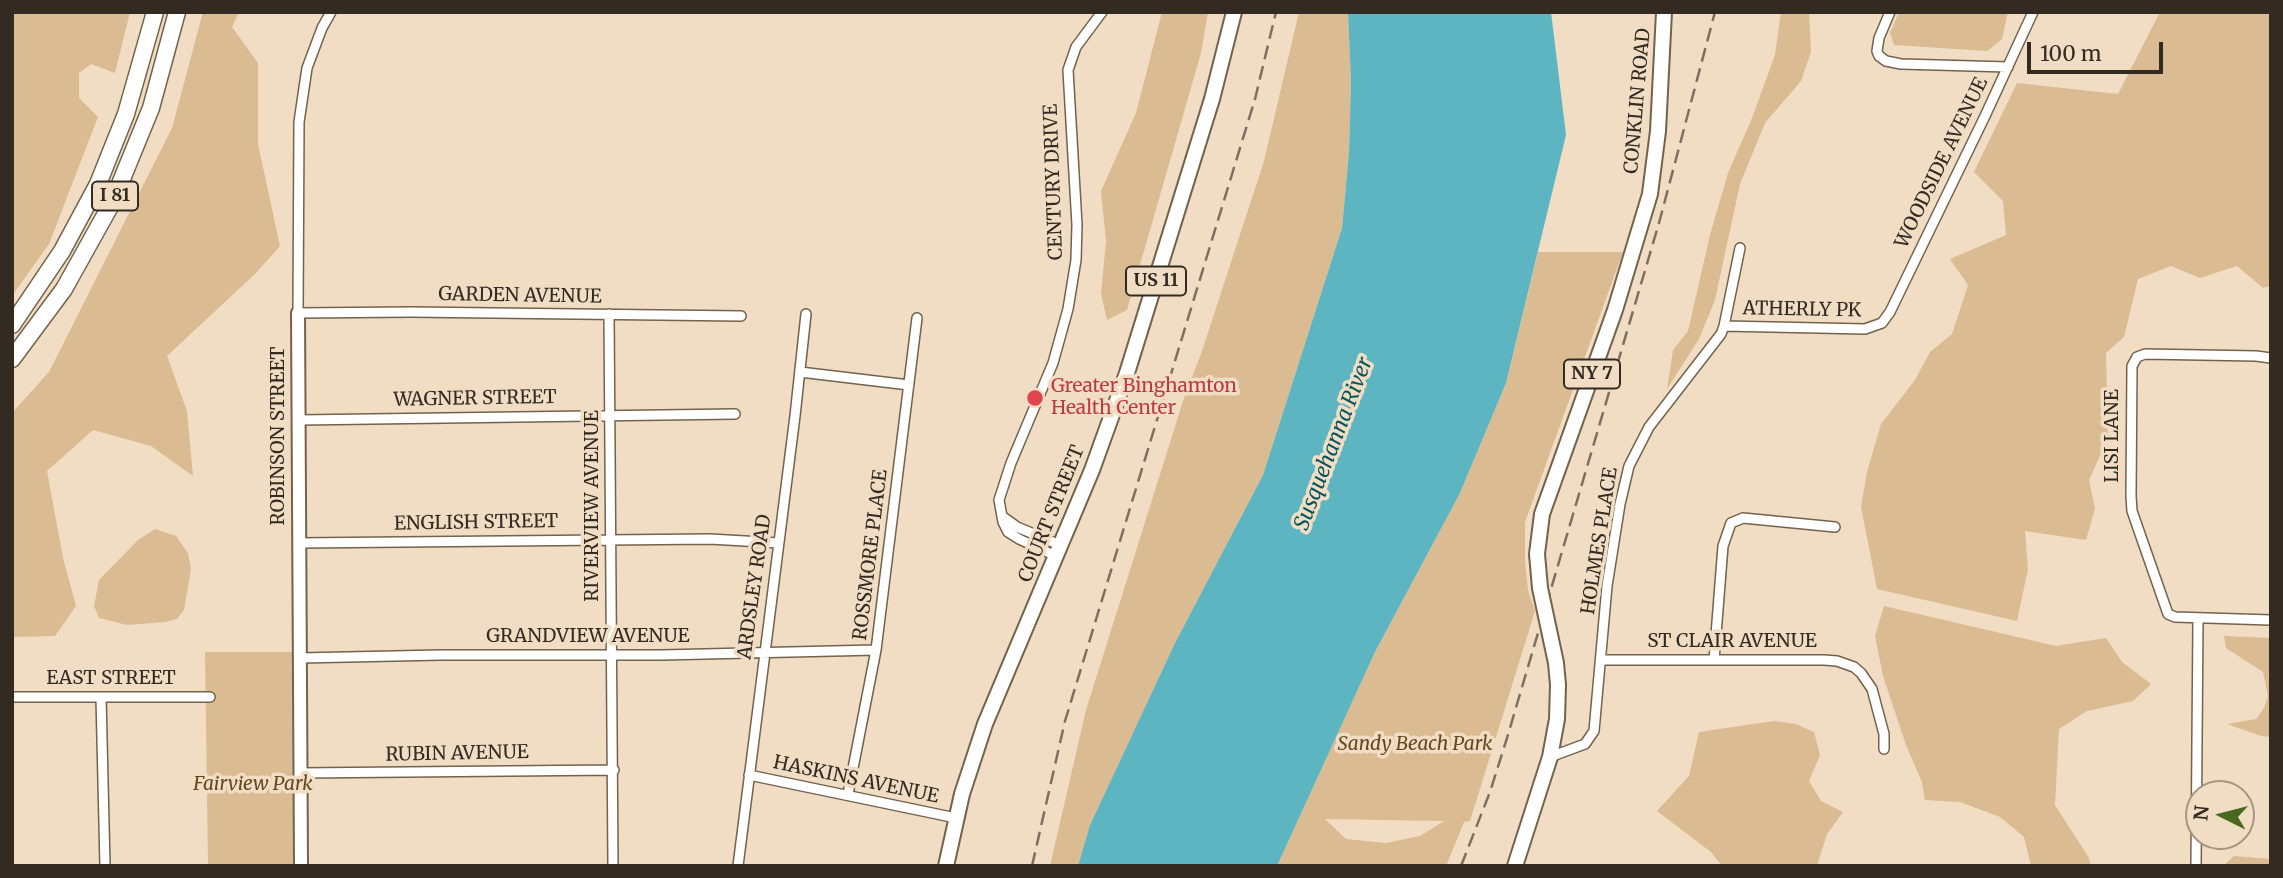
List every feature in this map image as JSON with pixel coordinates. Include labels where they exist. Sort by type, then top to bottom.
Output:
[{"type":"highway","name":"I 81","points":[[12,325],[49,272],[98,184],[126,114],[155,12]]},
{"type":"highway","name":"I 81","points":[[12,359],[64,289],[113,201],[151,108],[177,12]]},
{"type":"main road","name":"COURT STREET","points":[[946,866],[956,818],[985,724],[1105,436],[1131,361],[1212,99],[1234,12]]},
{"type":"main road","name":"CONKLIN ROAD","points":[[1550,757],[1557,719],[1558,685],[1540,588],[1537,554],[1542,514],[1618,300],[1650,194],[1658,131],[1664,12]]},
{"type":"main road","name":"NY 7","points":[[1515,866],[1550,757]]},
{"type":"street","name":"ROBINSON STREET","points":[[301,866],[298,313],[300,111],[307,68],[331,12]]},
{"type":"street","name":"CENTURY DRIVE","points":[[1058,550],[1012,535],[1005,527],[999,500],[1053,363],[1068,309],[1076,260],[1077,225],[1068,70],[1076,47],[1102,12]]},
{"type":"street","points":[[1890,12],[1879,38],[1877,51],[1886,61],[1900,64],[2008,66]]},
{"type":"street","name":"WOODSIDE AVENUE","points":[[1878,325],[1890,312],[2033,12]]},
{"type":"street","name":"HOLMES PLACE","points":[[1550,757],[1585,744],[1594,731],[1607,586],[1629,466],[1649,427],[1724,326],[1740,248]]},
{"type":"street","name":"GARDEN AVENUE","points":[[298,313],[741,316]]},
{"type":"street","name":"RIVERVIEW AVENUE","points":[[609,314],[613,866]]},
{"type":"street","name":"ARDSLEY ROAD","points":[[738,866],[806,314]]},
{"type":"street","name":"ROSSMORE PLACE","points":[[848,794],[876,650],[918,318]]},
{"type":"street","name":"ATHERLY PK","points":[[1724,326],[1865,329],[1878,325]]},
{"type":"street","name":"LISI LANE","points":[[2198,618],[2168,614],[2132,511],[2132,366],[2137,357],[2146,354],[2271,358]]},
{"type":"street","points":[[800,372],[909,385]]},
{"type":"street","name":"WAGNER STREET","points":[[299,420],[735,414]]},
{"type":"street","points":[[1714,660],[1723,546],[1731,523],[1743,518],[1835,527]]},
{"type":"street","name":"ENGLISH STREET","points":[[299,542],[710,539],[779,543]]},
{"type":"street","points":[[2196,866],[2198,618],[2271,620]]},
{"type":"street","name":"GRANDVIEW AVENUE","points":[[300,658],[876,650]]},
{"type":"street","name":"ST CLAIR AVENUE","points":[[1602,660],[1824,660],[1854,667],[1872,689],[1884,734],[1884,749]]},
{"type":"street","name":"EAST STREET","points":[[12,697],[210,697]]},
{"type":"street","points":[[101,697],[105,866]]},
{"type":"street","name":"RUBIN AVENUE","points":[[300,773],[614,770]]},
{"type":"street","name":"HASKINS AVENUE","points":[[749,775],[956,818]]},
{"type":"green space","points":[[12,12],[130,12],[115,73],[91,64],[79,73],[79,98],[98,117],[49,244],[12,296]]},
{"type":"green space","points":[[203,12],[239,12],[232,27],[258,63],[258,144],[280,246],[256,273],[167,356],[187,411],[193,476],[151,446],[93,430],[47,471],[63,558],[76,606],[55,636],[12,637],[12,413],[49,372],[172,128]]},
{"type":"green space","points":[[1162,12],[1208,12],[1201,53],[1127,310],[1107,320],[1101,294],[1106,241],[1101,191],[1136,113]]},
{"type":"green space","points":[[1299,12],[1348,12],[1351,81],[1349,153],[1342,228],[1263,475],[1175,643],[1090,825],[1078,866],[1050,866],[1086,710],[1184,398],[1264,161]]},
{"type":"green space","points":[[1781,12],[1809,12],[1811,52],[1801,81],[1765,123],[1740,184],[1715,300],[1699,339],[1667,389],[1673,350],[1688,331],[1710,235],[1728,173],[1775,55]]},
{"type":"green space","points":[[1899,12],[2008,12],[2002,39],[1987,51],[1894,45],[1890,33]]},
{"type":"green space","points":[[2160,12],[2271,12],[2271,286],[2263,288],[2237,266],[2200,278],[2171,266],[2138,279],[2124,337],[2106,353],[2108,438],[2089,480],[2095,509],[2086,540],[2025,531],[2028,569],[2017,621],[1877,589],[1861,507],[1867,472],[1881,424],[1915,380],[1930,352],[1952,334],[1968,285],[1950,259],[2006,235],[2003,201],[1974,172],[2017,83],[2118,94]]},
{"type":"green space","name":"Sandy Beach Park","points":[[1538,252],[1623,252],[1525,522],[1528,590],[1535,611],[1470,821],[1464,822],[1446,866],[1277,866],[1375,652],[1460,493],[1506,383]],"holes":[[[1325,819],[1444,821],[1420,836],[1386,843],[1346,839]]]},
{"type":"green space","points":[[155,529],[176,536],[188,553],[191,569],[184,610],[177,619],[165,622],[127,625],[99,618],[94,606],[99,580],[138,540]]},
{"type":"green space","points":[[1884,606],[2056,646],[2106,638],[2122,662],[2151,684],[2133,701],[2087,711],[2059,729],[2055,805],[2089,858],[2091,866],[2031,866],[2024,837],[2000,817],[1960,802],[1925,800],[1922,782],[1906,745],[1883,676],[1875,636]]},
{"type":"green space","points":[[2224,636],[2271,638],[2271,737],[2227,724],[2256,719],[2268,696],[2263,672],[2226,648]]},
{"type":"green space","name":"Fairview Park","points":[[205,652],[300,652],[301,866],[208,866]]},
{"type":"green space","points":[[1774,721],[1796,724],[1814,732],[1820,755],[1809,781],[1821,801],[1843,812],[1827,834],[1817,866],[1722,866],[1711,852],[1657,811],[1689,776],[1699,732]]},
{"type":"green space","points":[[2234,856],[2270,859],[2271,866],[2223,866]]},
{"type":"water","name":"Susquehanna River","points":[[1348,12],[1551,12],[1566,135],[1506,383],[1460,493],[1375,652],[1277,866],[1078,866],[1090,825],[1175,643],[1263,475],[1342,228],[1349,153],[1351,81]]},
{"type":"railway","points":[[1032,866],[1065,721],[1255,99],[1276,12]]},
{"type":"railway","points":[[1461,866],[1490,792],[1507,738],[1659,223],[1715,12]]},
{"type":"place","name":"Greater Binghamton Health Center","points":[[1035,398]]}]
